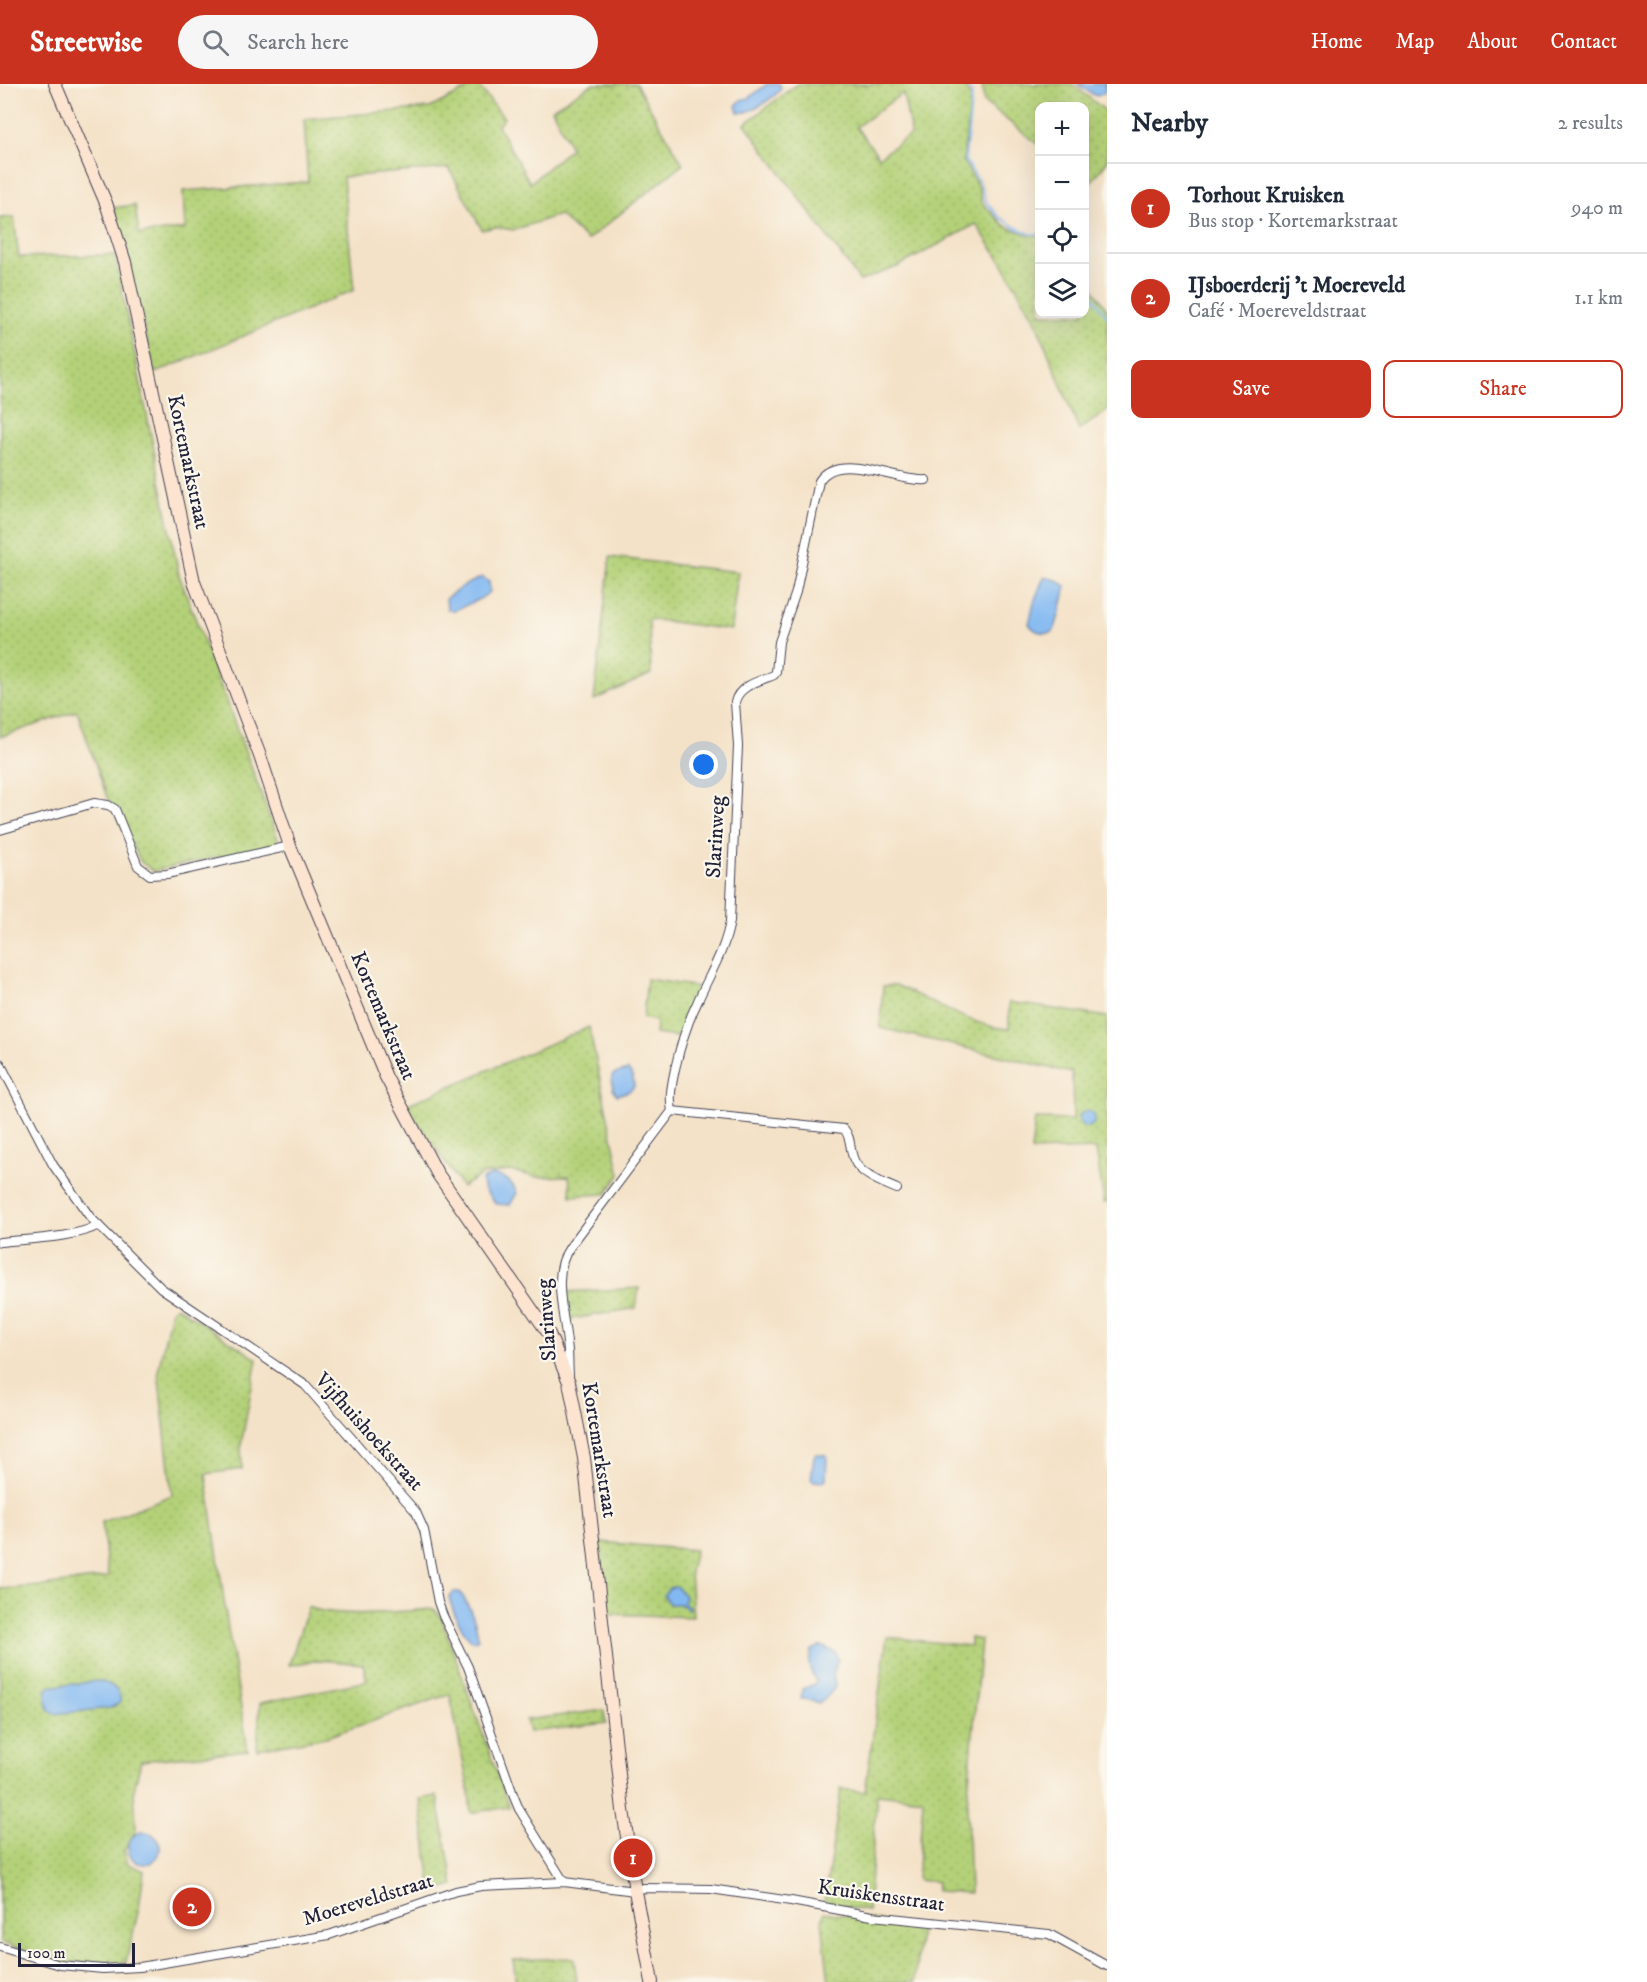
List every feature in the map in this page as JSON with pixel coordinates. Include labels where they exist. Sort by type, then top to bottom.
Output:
[{"type":"street","name":"Kortemarkstraat","points":[[55,84],[106,203],[124,262],[194,582],[260,756],[290,846],[386,1077],[437,1173],[549,1334],[569,1382],[584,1458],[623,1810],[639,1889],[652,1982]]},
{"type":"street","name":"Slarinweg","points":[[569,1382],[568,1346],[560,1285],[563,1260],[570,1247],[672,1111],[670,1091],[678,1059],[697,1002],[727,938],[730,921],[738,746],[735,702],[743,688],[774,675],[776,672],[779,642],[796,592],[819,481],[825,473],[843,468],[880,472],[916,481],[926,480]]},
{"type":"street","points":[[0,830],[94,803],[108,805],[115,809],[121,821],[138,866],[150,875],[167,874],[290,846]]},
{"type":"street","name":"Vijfhuishoekstraat","points":[[0,1063],[53,1165],[76,1199],[98,1225],[161,1288],[305,1385],[416,1512],[426,1537],[436,1593],[443,1616],[468,1667],[514,1797],[564,1882]]},
{"type":"street","points":[[672,1111],[844,1129],[849,1134],[854,1161],[861,1170],[897,1189]]},
{"type":"street","points":[[0,1242],[70,1234],[98,1225]]},
{"type":"street","name":"Moereveldstraat","points":[[0,1947],[60,1965],[103,1969],[140,1967],[329,1935],[465,1890],[481,1887],[564,1882],[639,1889]]},
{"type":"street","name":"Kruiskensstraat","points":[[639,1889],[711,1889],[872,1916],[1049,1934],[1107,1966]]},
{"type":"green space","points":[[477,84],[504,118],[498,126],[530,183],[571,148],[552,109],[592,84],[636,84],[683,164],[587,240],[559,215],[513,230],[496,227],[482,230],[449,168],[343,177],[354,290],[155,373],[113,208],[135,205],[139,234],[185,229],[183,191],[308,182],[304,119],[430,108]]},
{"type":"green space","points":[[797,84],[963,84],[971,98],[963,161],[979,187],[982,203],[1005,226],[1035,235],[1035,318],[1089,318],[1089,281],[1107,310],[1107,411],[1079,430],[1035,320],[1001,261],[976,224],[897,267],[860,281],[745,124]],"holes":[[[903,93],[911,134],[879,157],[856,127]]]},
{"type":"green space","points":[[982,84],[1072,84],[1107,112],[1107,162],[1089,182],[1089,102],[1035,102],[1035,142],[984,102]]},
{"type":"green space","points":[[14,217],[19,257],[115,255],[179,575],[280,844],[153,871],[141,862],[107,797],[77,711],[0,737],[0,218]]},
{"type":"green space","points":[[610,557],[738,572],[731,630],[649,619],[651,674],[594,700]]},
{"type":"green space","points":[[647,979],[700,987],[678,1037],[655,1034],[656,1021],[643,1018]]},
{"type":"green space","points":[[896,985],[982,1024],[1009,1029],[1009,1002],[1107,1017],[1107,1203],[1104,1203],[1096,1149],[1031,1151],[1035,1119],[1073,1120],[1072,1073],[880,1028],[883,986]]},
{"type":"green space","points":[[589,1027],[620,1175],[606,1194],[571,1196],[569,1176],[537,1177],[510,1171],[483,1174],[462,1187],[406,1105]]},
{"type":"green space","points":[[639,1288],[636,1308],[566,1320],[564,1292]]},
{"type":"green space","points":[[176,1306],[257,1359],[241,1445],[242,1469],[206,1474],[248,1750],[141,1761],[134,1790],[136,1830],[124,1851],[128,1864],[144,1871],[139,1908],[126,1962],[60,1963],[0,1942],[0,1589],[108,1577],[102,1522],[172,1495],[158,1371],[171,1311]]},
{"type":"green space","points":[[600,1542],[695,1550],[690,1571],[693,1617],[608,1614]]},
{"type":"green space","points":[[308,1607],[336,1613],[434,1609],[441,1617],[509,1807],[471,1813],[469,1791],[450,1694],[326,1737],[257,1749],[260,1703],[367,1681],[363,1664],[320,1660],[289,1665]]},
{"type":"green space","points":[[887,1637],[970,1646],[970,1638],[981,1640],[967,1805],[970,1893],[936,1891],[937,1882],[917,1880],[923,1799],[877,1794],[868,1911],[824,1903],[841,1789],[865,1792]]},
{"type":"green space","points":[[604,1710],[606,1723],[529,1732],[526,1720]]},
{"type":"green space","points":[[437,1796],[454,1886],[432,1892],[420,1799]]},
{"type":"green space","points":[[824,1912],[920,1927],[915,1982],[829,1982],[822,1920]]},
{"type":"green space","points":[[574,1958],[577,1982],[516,1982],[513,1960]]},
{"type":"water","points":[[767,84],[780,84],[781,89],[755,109],[738,112],[736,106],[741,100],[749,98]]},
{"type":"water","points":[[1077,84],[1106,84],[1104,94],[1096,96]]},
{"type":"water","points":[[482,577],[489,582],[490,592],[453,611],[447,609],[446,598]]},
{"type":"water","points":[[1044,577],[1057,580],[1066,586],[1055,628],[1048,633],[1037,631],[1029,624],[1034,602]]},
{"type":"water","points":[[628,1070],[633,1077],[634,1087],[617,1095],[613,1089],[612,1076]]},
{"type":"water","points":[[1084,1111],[1090,1111],[1095,1119],[1093,1125],[1084,1127],[1079,1122],[1079,1116]]},
{"type":"water","points":[[491,1175],[504,1178],[515,1189],[517,1193],[510,1205],[496,1204],[483,1188],[482,1180]]},
{"type":"water","points":[[816,1454],[827,1457],[826,1479],[823,1482],[811,1479]]},
{"type":"water","points":[[676,1586],[685,1596],[683,1602],[690,1607],[689,1609],[680,1604],[669,1604],[664,1595],[669,1588]]},
{"type":"water","points":[[454,1592],[460,1592],[472,1614],[478,1638],[474,1641],[466,1634],[455,1615],[449,1597]]},
{"type":"water","points":[[821,1646],[835,1652],[838,1659],[833,1675],[834,1689],[818,1703],[801,1699],[802,1689],[815,1684],[809,1659],[812,1650]]},
{"type":"water","points":[[98,1681],[107,1683],[117,1691],[120,1703],[110,1708],[54,1714],[49,1710],[46,1695],[48,1687]]},
{"type":"water","points":[[144,1832],[155,1837],[160,1848],[155,1859],[144,1864],[133,1859],[128,1848],[133,1837]]},
{"type":"waterway","points":[[966,84],[972,93],[965,160],[981,185],[986,202],[999,217],[1015,227],[1035,234]]},
{"type":"waterway","points":[[1089,290],[1107,317]]},
{"type":"place","name":"Torhout Kruisken","points":[[633,1858]]},
{"type":"place","name":"IJsboerderij 't Moereveld","points":[[192,1907]]}]
